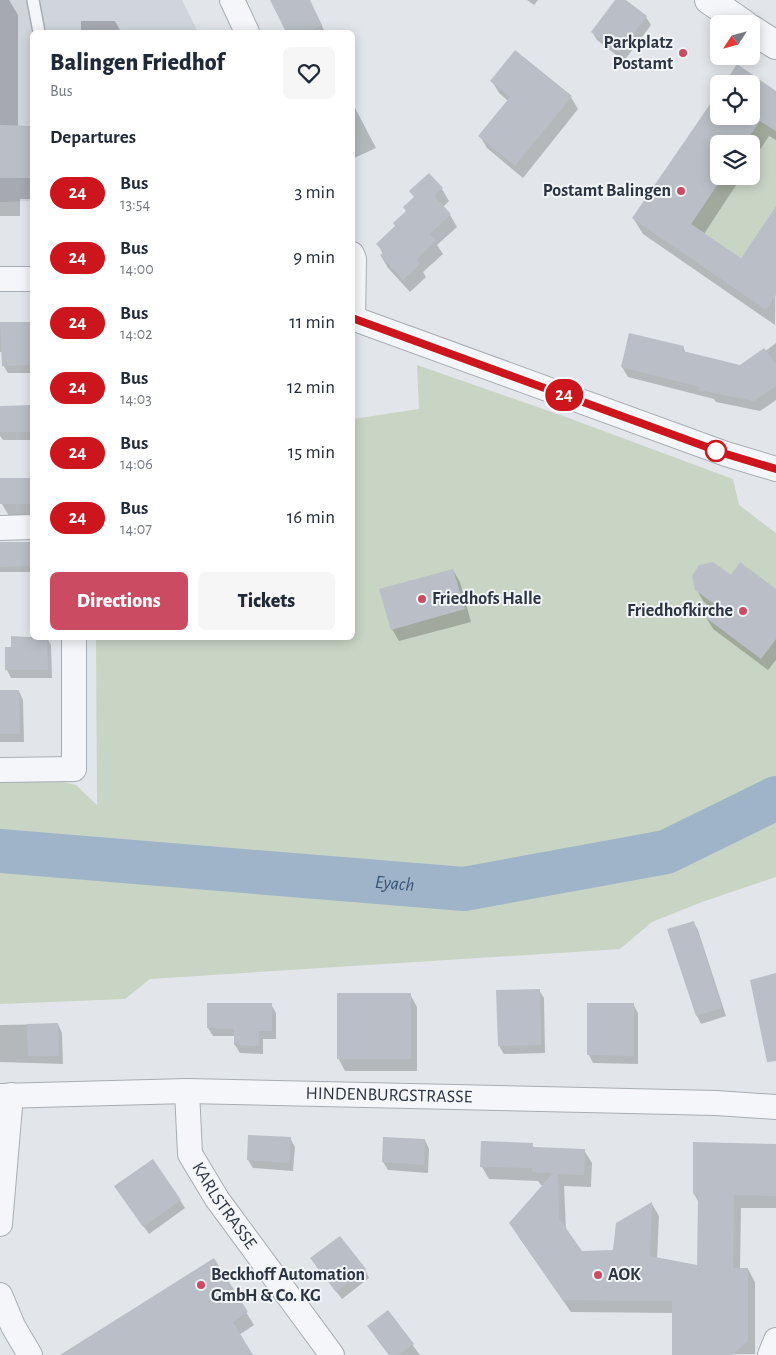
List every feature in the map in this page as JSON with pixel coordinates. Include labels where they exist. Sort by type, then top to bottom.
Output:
[{"type":"street","points":[[232,0],[246,30]]},
{"type":"street","points":[[709,0],[731,15]]},
{"type":"street","points":[[760,34],[776,45]]},
{"type":"street","points":[[0,279],[30,279]]},
{"type":"street","points":[[355,319],[726,454],[776,469]]},
{"type":"street","points":[[0,528],[30,527]]},
{"type":"street","points":[[0,770],[74,769],[74,640]]},
{"type":"street","name":"HINDENBURGSTRASSE","points":[[5,1096],[187,1091],[716,1102],[776,1107]]},
{"type":"street","name":"KARLSTRASSE","points":[[187,1091],[190,1154],[218,1199],[332,1355]]},
{"type":"street","points":[[0,1224],[5,1096]]},
{"type":"street","points":[[0,1295],[12,1326],[30,1355]]},
{"type":"street","points":[[770,1355],[776,1340]]},
{"type":"lane","points":[[32,0],[39,30]]},
{"type":"shaded area","points":[[0,0],[182,0],[197,30],[30,30],[30,201],[0,202]]},
{"type":"green space","points":[[760,121],[776,131],[776,206],[741,258],[691,224],[717,185],[760,185],[760,135],[750,135],[757,125],[760,125]]},
{"type":"green space","points":[[417,365],[563,416],[733,479],[739,505],[776,533],[776,877],[702,902],[652,922],[620,949],[150,979],[125,999],[0,1004],[0,770],[9,770],[76,785],[97,805],[96,640],[355,640],[355,419],[419,409]]},
{"type":"building","points":[[270,0],[310,0],[322,25],[311,30],[285,30]]},
{"type":"building","points":[[615,0],[626,0],[647,16],[619,53],[591,32]]},
{"type":"building","points":[[515,50],[572,96],[515,166],[478,136],[510,97],[490,81]]},
{"type":"building","name":"Postamt Balingen","points":[[736,65],[738,65],[753,75],[730,75]]},
{"type":"building","name":"Postamt Balingen","points":[[760,80],[776,91],[776,131],[760,121]]},
{"type":"building","name":"Postamt Balingen","points":[[710,104],[710,125],[757,125],[750,135],[710,135],[710,185],[717,185],[691,224],[741,258],[776,206],[776,295],[766,310],[632,218]]},
{"type":"building","points":[[0,125],[30,126],[30,178],[0,178]]},
{"type":"building","points":[[429,173],[443,188],[434,196],[451,214],[430,234],[436,241],[416,260],[420,264],[403,280],[380,255],[384,252],[376,244],[395,226],[393,223],[406,211],[403,207],[414,197],[409,191]]},
{"type":"building","points":[[0,322],[30,322],[30,365],[2,366]]},
{"type":"building","points":[[629,333],[684,346],[683,351],[740,365],[764,348],[776,364],[776,386],[754,401],[699,390],[700,387],[621,367]]},
{"type":"building","points":[[30,405],[30,432],[0,432],[0,406]]},
{"type":"building","points":[[0,478],[30,478],[30,504],[0,504]]},
{"type":"building","points":[[0,542],[30,542],[30,566],[0,567]]},
{"type":"building","name":"Friedhofkirche","points":[[713,562],[731,575],[740,562],[776,589],[776,639],[761,659],[705,617],[714,604],[695,590],[692,576],[699,565]]},
{"type":"building","name":"Friedhofs Halle","points":[[453,569],[465,609],[391,630],[379,589]]},
{"type":"building","points":[[11,636],[30,637],[30,640],[47,640],[48,670],[5,670],[5,647],[11,647]]},
{"type":"building","points":[[0,690],[19,690],[20,734],[0,734]]},
{"type":"building","points":[[694,921],[722,1008],[696,1016],[667,929]]},
{"type":"building","points":[[776,973],[776,1061],[767,1062],[750,980]]},
{"type":"building","points":[[540,989],[541,1045],[498,1046],[496,990]]},
{"type":"building","points":[[337,993],[411,993],[411,1059],[337,1059]]},
{"type":"building","points":[[207,1003],[272,1003],[272,1031],[259,1031],[259,1046],[234,1045],[234,1029],[207,1028]]},
{"type":"building","points":[[587,1003],[634,1003],[634,1056],[587,1055]]},
{"type":"building","points":[[58,1023],[59,1056],[28,1056],[27,1024]]},
{"type":"building","points":[[248,1135],[291,1137],[289,1163],[247,1160]]},
{"type":"building","points":[[383,1137],[425,1139],[424,1165],[382,1162]]},
{"type":"building","points":[[481,1141],[533,1143],[533,1147],[585,1149],[584,1175],[558,1174],[559,1218],[582,1251],[613,1250],[616,1223],[652,1202],[650,1256],[697,1265],[698,1195],[693,1194],[693,1142],[776,1144],[776,1196],[734,1195],[733,1268],[748,1268],[748,1341],[732,1355],[672,1355],[672,1301],[563,1300],[509,1223],[553,1173],[532,1172],[532,1168],[480,1167]]},
{"type":"building","points":[[153,1159],[181,1200],[143,1227],[114,1186]]},
{"type":"building","points":[[340,1236],[366,1269],[336,1292],[310,1258]]},
{"type":"building","name":"Beckhoff Automation GmbH & Co. KG","points":[[214,1258],[248,1312],[233,1322],[253,1355],[60,1355]]},
{"type":"building","points":[[388,1310],[414,1344],[399,1355],[390,1355],[367,1326]]},
{"type":"waterway","name":"Eyach","points":[[0,851],[464,889],[666,852],[776,798]]},
{"type":"bus line","name":"24","points":[[355,319],[734,457],[776,469]]},
{"type":"place","name":"Parkplatz Postamt","points":[[683,53]]},
{"type":"place","name":"Postamt Balingen","points":[[681,191]]},
{"type":"place","name":"Friedhofs Halle","points":[[422,599]]},
{"type":"place","name":"Friedhofkirche","points":[[743,611]]},
{"type":"place","name":"AOK","points":[[598,1275]]},
{"type":"place","name":"Beckhoff Automation GmbH & Co. KG","points":[[201,1285]]}]
